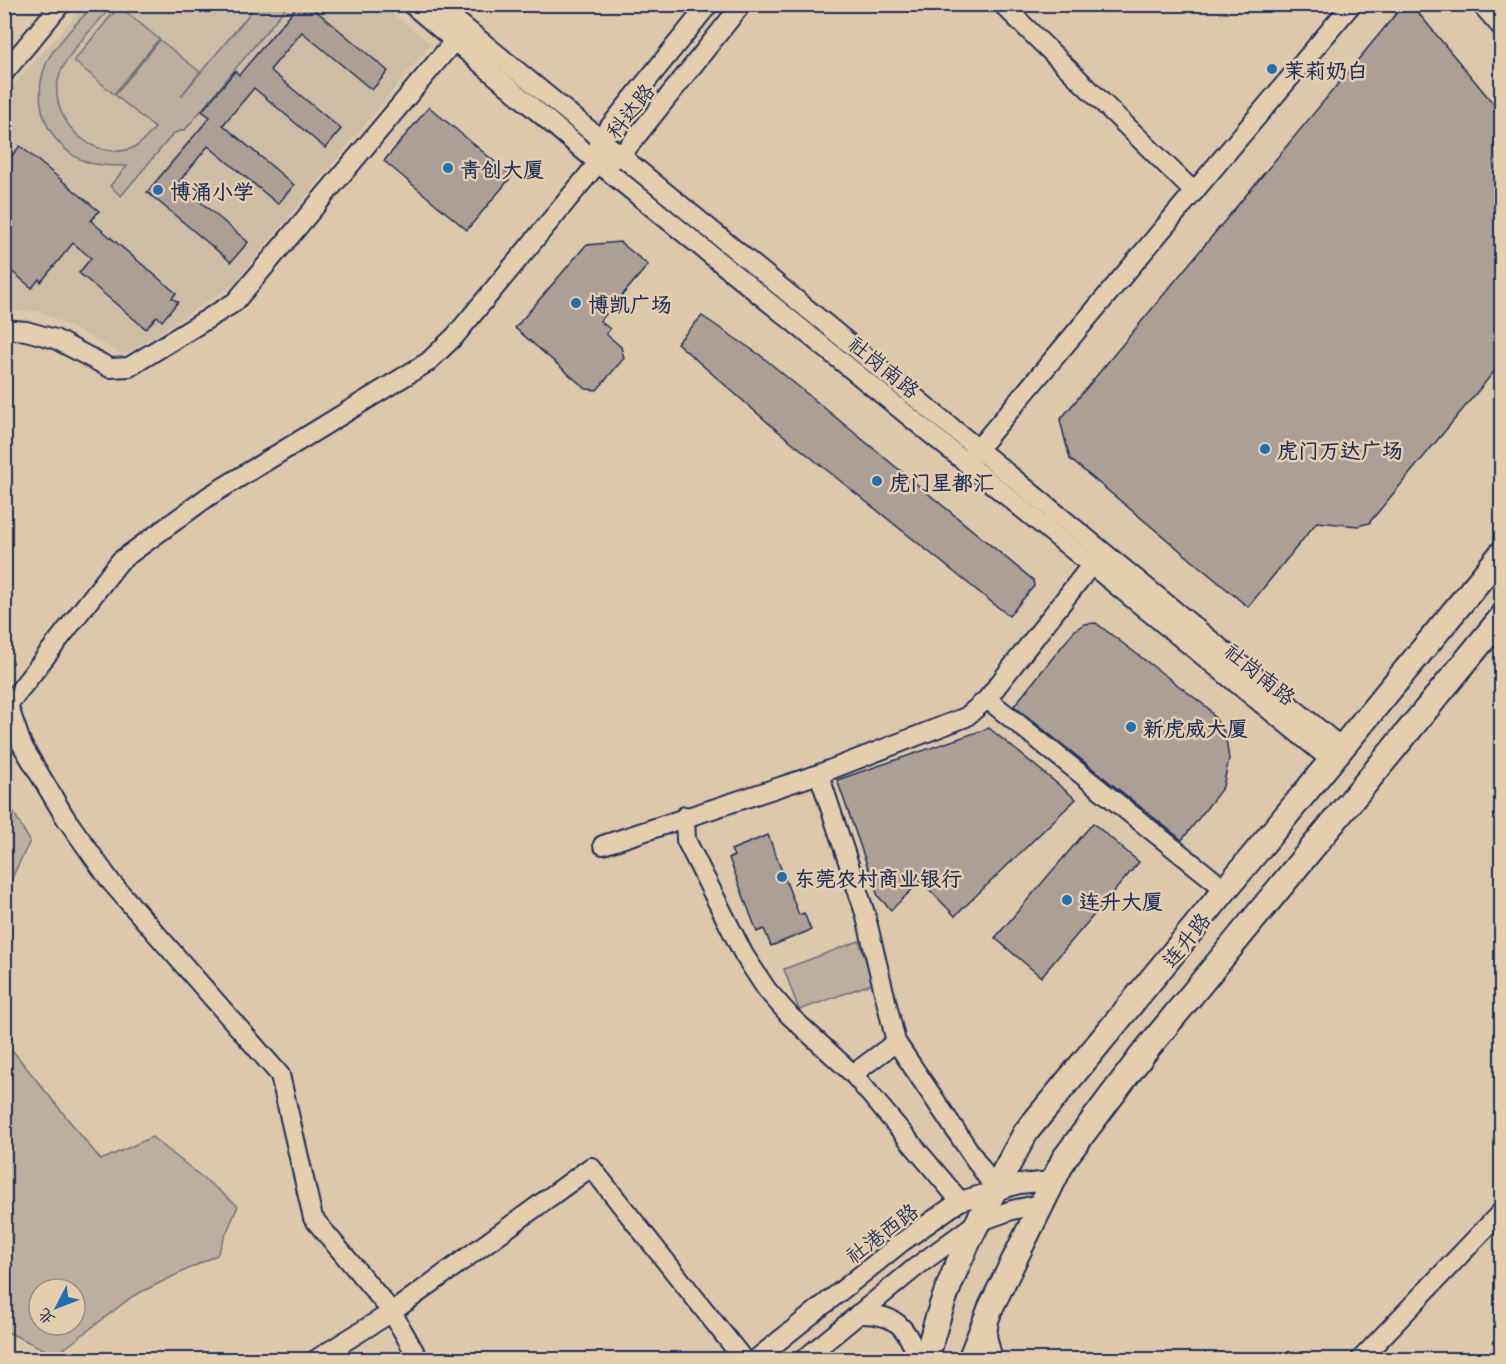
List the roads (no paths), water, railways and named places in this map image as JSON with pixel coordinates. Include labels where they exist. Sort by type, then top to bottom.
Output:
[{"type":"main road","name":"连升路","points":[[927,1359],[953,1276],[976,1222],[1026,1132],[1502,553]]},
{"type":"main road","name":"连升路","points":[[970,1359],[991,1307],[1064,1159],[1143,1054],[1502,617]]},
{"type":"street","points":[[4,73],[61,4]]},
{"type":"street","name":"社岗南路","points":[[411,4],[598,163],[972,456],[1092,564],[1337,754]]},
{"type":"street","name":"社岗南路","points":[[436,4],[972,456],[1337,754]]},
{"type":"street","name":"科达路","points":[[709,4],[599,140],[598,163],[620,157],[742,4]]},
{"type":"street","points":[[1002,4],[1194,192]]},
{"type":"street","points":[[972,456],[1352,4]]},
{"type":"street","points":[[1481,4],[1502,28]]},
{"type":"street","points":[[4,329],[26,331],[55,339],[110,368],[129,367],[235,302],[455,40]]},
{"type":"street","points":[[419,1359],[392,1312],[313,1218],[280,1075],[111,882],[65,817],[22,745],[6,705],[120,561],[209,496],[435,356],[455,336],[598,163]]},
{"type":"street","points":[[603,844],[819,774],[966,717],[987,699],[1092,564]]},
{"type":"street","points":[[987,699],[1226,890]]},
{"type":"street","points":[[819,774],[865,913],[896,1042],[995,1189]]},
{"type":"street","points":[[686,816],[686,840],[744,955],[761,981],[790,1016],[853,1074],[926,1157],[960,1201]]},
{"type":"street","points":[[853,1074],[896,1042]]},
{"type":"street","points":[[315,1359],[392,1312],[591,1167],[744,1359]]},
{"type":"street","name":"社港西路","points":[[755,1359],[902,1242],[960,1201],[995,1189],[1052,1181]]},
{"type":"street","points":[[803,1359],[916,1267],[976,1222],[1012,1210],[1041,1204]]},
{"type":"street","points":[[1360,1359],[1502,1211]]},
{"type":"street","points":[[991,1307],[987,1336],[993,1359]]},
{"type":"street","points":[[858,1314],[880,1313],[897,1323],[911,1338],[918,1359]]},
{"type":"place","name":"茉莉奶白","points":[[1272,69]]},
{"type":"place","name":"青创大厦","points":[[448,168]]},
{"type":"place","name":"博涌小学","points":[[158,190]]},
{"type":"place","name":"博凯广场","points":[[576,303]]},
{"type":"place","name":"虎门万达广场","points":[[1265,449]]},
{"type":"place","name":"虎门星都汇","points":[[877,481]]},
{"type":"place","name":"新虎威大厦","points":[[1131,727]]},
{"type":"place","name":"东莞农村商业银行","points":[[782,877]]},
{"type":"place","name":"连升大厦","points":[[1067,900]]}]
